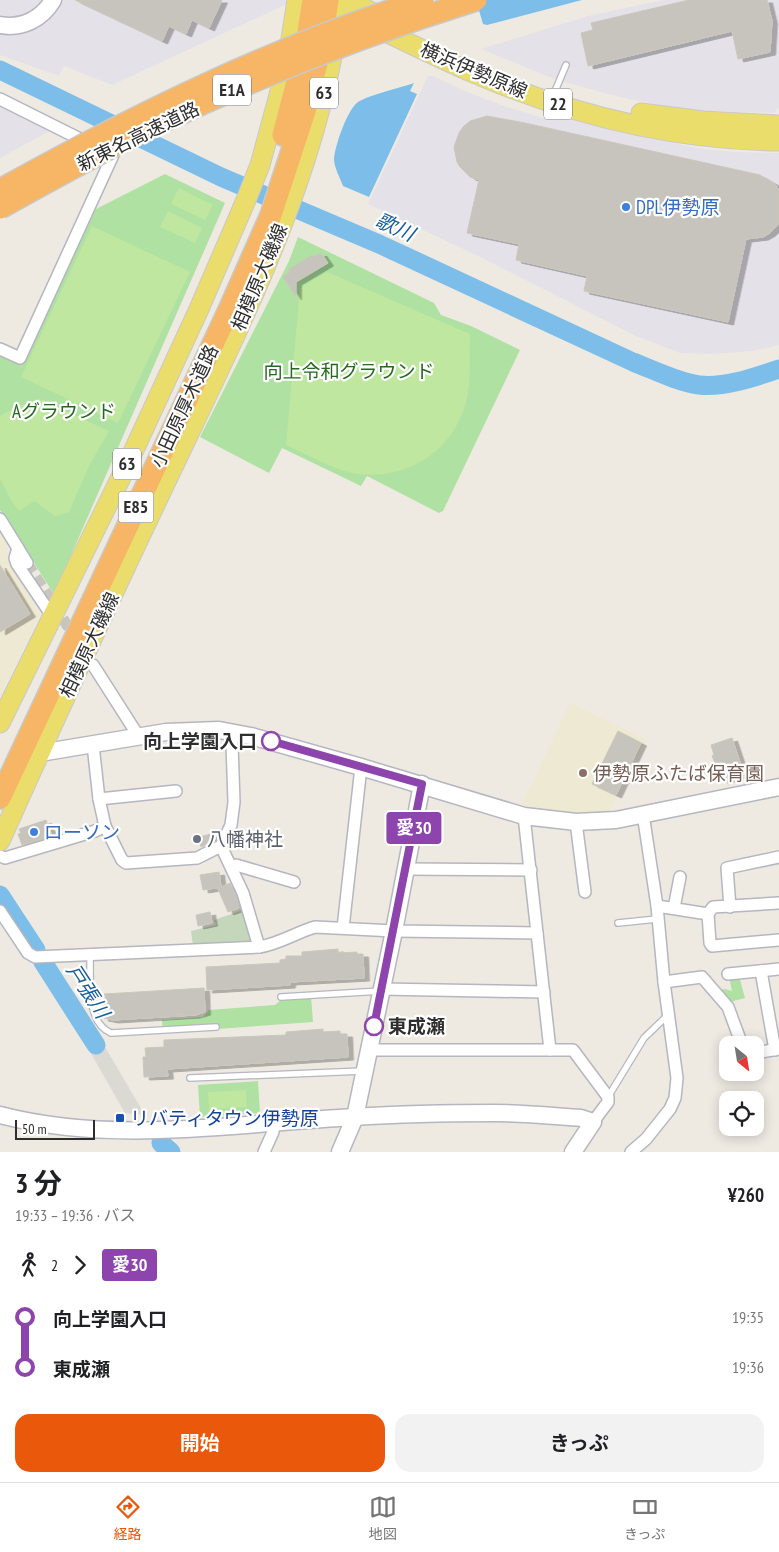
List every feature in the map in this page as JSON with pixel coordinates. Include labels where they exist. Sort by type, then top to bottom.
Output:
[{"type":"highway","name":"小田原厚木道路","points":[[278,174],[305,51],[313,0]]},
{"type":"highway","name":"小田原厚木道路","points":[[0,798],[229,310],[278,174],[305,111],[321,47],[328,0]]},
{"type":"highway","name":"新東名高速道路","points":[[0,190],[62,155],[149,111],[235,71],[327,34],[423,0]]},
{"type":"highway","name":"新東名高速道路","points":[[0,208],[148,129],[242,86],[393,27],[476,0]]},
{"type":"highway","name":"小田原厚木道路","points":[[0,764],[218,301],[265,211]]},
{"type":"main road","name":"相模原大磯線","points":[[278,174],[285,67],[297,0]]},
{"type":"main road","name":"相模原大磯線","points":[[0,841],[80,664],[242,321],[265,211],[278,174],[323,97],[339,22],[347,6]]},
{"type":"main road","name":"横浜伊勢原線","points":[[347,6],[478,62],[555,91],[649,114],[710,122],[779,126]]},
{"type":"main road","name":"横浜伊勢原線","points":[[347,6],[472,72],[580,111],[646,127],[693,135],[779,141]]},
{"type":"main road","name":"相模原大磯線","points":[[0,723],[131,456],[199,309],[265,211]]},
{"type":"street","points":[[0,25],[12,27],[29,22],[46,11],[54,0]]},
{"type":"street","points":[[0,99],[113,155],[20,358],[0,349]]},
{"type":"street","points":[[0,519],[27,563]]},
{"type":"street","points":[[18,548],[15,558],[17,564],[52,616]]},
{"type":"street","points":[[93,665],[139,737]]},
{"type":"street","points":[[40,753],[166,732],[219,730],[251,736],[361,766],[524,816],[576,822],[616,820],[779,787]]},
{"type":"street","points":[[94,745],[99,799],[105,826],[122,860],[126,863],[158,856],[197,858],[221,846],[231,825],[234,802],[233,732]]},
{"type":"street","points":[[343,928],[361,766]]},
{"type":"street","points":[[340,1152],[355,1116],[394,931],[422,784]]},
{"type":"street","points":[[99,799],[174,795]]},
{"type":"street","points":[[631,1152],[642,1148],[663,1119],[675,1098],[676,1066],[644,814]]},
{"type":"street","points":[[524,816],[550,1050]]},
{"type":"street","points":[[576,822],[581,885]]},
{"type":"street","points":[[0,856],[5,858],[95,831],[105,826]]},
{"type":"street","points":[[221,846],[242,893],[259,947]]},
{"type":"street","points":[[730,907],[727,868],[779,857]]},
{"type":"street","points":[[232,867],[236,865],[294,882]]},
{"type":"street","points":[[406,869],[531,870]]},
{"type":"street","points":[[674,908],[680,877]]},
{"type":"street","points":[[779,903],[713,907],[708,914],[710,944],[712,946],[779,940]]},
{"type":"street","points":[[656,906],[708,914]]},
{"type":"street","points":[[0,911],[31,956],[45,957],[259,947],[273,945],[315,927],[394,931],[537,933]]},
{"type":"street","points":[[728,974],[779,969]]},
{"type":"street","points":[[761,971],[777,1050],[764,1052]]},
{"type":"street","points":[[664,982],[702,976],[728,1007],[739,1036]]},
{"type":"street","points":[[381,990],[544,992]]},
{"type":"street","points":[[369,1050],[572,1050],[608,1097],[608,1102],[572,1152]]},
{"type":"street","points":[[0,1115],[56,1125],[127,1130],[274,1123],[355,1116],[496,1113],[581,1118],[593,1122]]},
{"type":"street","points":[[264,1152],[273,1132],[274,1123]]},
{"type":"lane","points":[[555,91],[566,65]]},
{"type":"lane","points":[[618,923],[657,919]]},
{"type":"lane","points":[[90,955],[92,1009],[104,1030],[112,1033],[216,1027]]},
{"type":"lane","points":[[281,997],[381,990]]},
{"type":"lane","points":[[608,1097],[644,1038],[669,1014]]},
{"type":"lane","points":[[190,1078],[364,1071]]},
{"type":"shaded area","points":[[0,0],[287,0],[291,2],[112,85],[64,66],[59,76],[0,55]]},
{"type":"shaded area","points":[[664,0],[779,0],[779,107],[774,113],[684,110],[620,97],[557,80],[481,49],[588,16]]},
{"type":"shaded area","points":[[428,76],[433,76],[467,92],[504,106],[547,119],[549,114],[618,132],[702,149],[779,153],[779,345],[751,351],[712,354],[680,353],[636,336],[478,256],[368,204]]},
{"type":"shaded area","points":[[0,105],[55,128],[0,158]]},
{"type":"shaded area","points":[[0,531],[7,542],[8,561],[40,614],[0,697]]},
{"type":"shaded area","name":"伊勢原ふたば保育園","points":[[570,703],[646,739],[610,810],[606,812],[575,813],[520,808]]},
{"type":"shaded area","points":[[102,1042],[145,1115],[125,1113],[89,1050]]},
{"type":"green space","name":"Aグラウンド","points":[[165,174],[225,203],[54,594],[0,510],[0,352],[22,362],[96,209]]},
{"type":"green space","points":[[179,188],[213,205],[205,220],[171,204]]},
{"type":"green space","points":[[168,211],[202,228],[195,243],[160,227]]},
{"type":"green space","points":[[92,226],[190,272],[118,423],[21,377]]},
{"type":"green space","name":"向上令和グラウンド","points":[[298,237],[434,303],[441,315],[471,326],[520,350],[443,511],[439,513],[367,476],[361,486],[282,448],[269,473],[200,437],[289,261]]},
{"type":"green space","points":[[327,272],[470,334],[469,379],[465,406],[457,424],[446,440],[433,454],[417,464],[399,471],[361,474],[334,468],[286,445],[300,288]]},
{"type":"green space","points":[[40,399],[109,431],[89,466],[69,512],[55,516],[34,501],[19,511],[12,502],[0,478],[0,416],[14,408]]},
{"type":"green space","points":[[243,910],[253,943],[193,946],[191,931],[216,925],[214,920]]},
{"type":"green space","points":[[739,976],[745,998],[730,1002],[720,990],[732,991],[729,977]]},
{"type":"green space","points":[[311,996],[313,1022],[163,1033],[162,1020],[203,1017],[209,1010],[275,1005],[282,999]]},
{"type":"green space","points":[[258,1081],[260,1113],[200,1117],[198,1085]]},
{"type":"green space","points":[[246,1090],[247,1107],[209,1109],[208,1092]]},
{"type":"water","points":[[476,0],[582,0],[487,25],[483,24]]},
{"type":"water","points":[[414,83],[410,91],[417,94],[369,197],[343,186],[334,159],[342,129],[354,106],[369,97]]},
{"type":"building","points":[[75,0],[222,0],[209,28],[192,20],[186,34],[169,26],[162,41]]},
{"type":"building","points":[[689,0],[767,0],[772,21],[770,52],[738,59],[732,31],[588,66],[581,33],[593,30],[591,23]]},
{"type":"building","name":"DPL伊勢原","points":[[487,116],[760,175],[775,184],[779,190],[779,224],[763,237],[746,239],[728,322],[584,291],[587,276],[516,260],[519,244],[467,233],[479,180],[470,177],[460,167],[454,147],[463,127],[470,121]]},
{"type":"building","points":[[321,253],[328,263],[296,282],[296,297],[283,277],[290,272],[288,270],[312,255],[313,257]]},
{"type":"building","points":[[0,565],[30,614],[0,632]]},
{"type":"building","points":[[618,731],[641,743],[616,795],[592,784]]},
{"type":"building","points":[[732,738],[744,774],[723,781],[712,756],[714,755],[711,745]]},
{"type":"building","points":[[46,820],[52,836],[22,845],[18,834],[21,833],[19,829]]},
{"type":"building","points":[[215,833],[215,840],[201,847],[199,837]]},
{"type":"building","points":[[219,872],[221,887],[203,890],[200,875]]},
{"type":"building","points":[[230,883],[239,908],[228,912],[218,889]]},
{"type":"building","points":[[210,912],[212,923],[198,926],[196,915]]},
{"type":"building","points":[[338,949],[338,953],[357,952],[357,954],[363,954],[364,978],[290,982],[290,985],[207,990],[206,967],[280,963],[280,960],[286,959],[286,956],[302,956],[302,952]]},
{"type":"building","points":[[204,988],[205,1012],[195,1015],[113,1020],[103,1018],[102,1003],[104,1003],[104,994]]},
{"type":"building","points":[[323,1029],[323,1032],[340,1031],[340,1034],[347,1034],[348,1057],[167,1069],[168,1076],[144,1077],[143,1057],[146,1057],[145,1048],[164,1047],[164,1040],[286,1035],[286,1032]]},
{"type":"waterway","name":"歌川","points":[[0,70],[221,177],[379,244],[633,362],[666,375],[682,381],[709,386],[740,381],[779,369]]},
{"type":"waterway","name":"戸張川","points":[[0,895],[36,950]]},
{"type":"waterway","name":"戸張川","points":[[43,962],[96,1045]]},
{"type":"waterway","name":"戸張川","points":[[161,1143],[171,1152]]},
{"type":"tunnel","points":[[27,563],[76,639]]},
{"type":"bus line","name":"愛30","points":[[271,741],[422,784],[374,1026]]},
{"type":"place","name":"DPL伊勢原","points":[[626,207]]},
{"type":"place","name":"向上学園入口","points":[[271,741]]},
{"type":"place","name":"伊勢原ふたば保育園","points":[[583,773]]},
{"type":"place","name":"ローソン","points":[[34,832]]},
{"type":"place","name":"八幡神社","points":[[197,839]]},
{"type":"place","name":"東成瀬","points":[[374,1026]]},
{"type":"place","name":"リバティタウン伊勢原","points":[[120,1118]]}]
